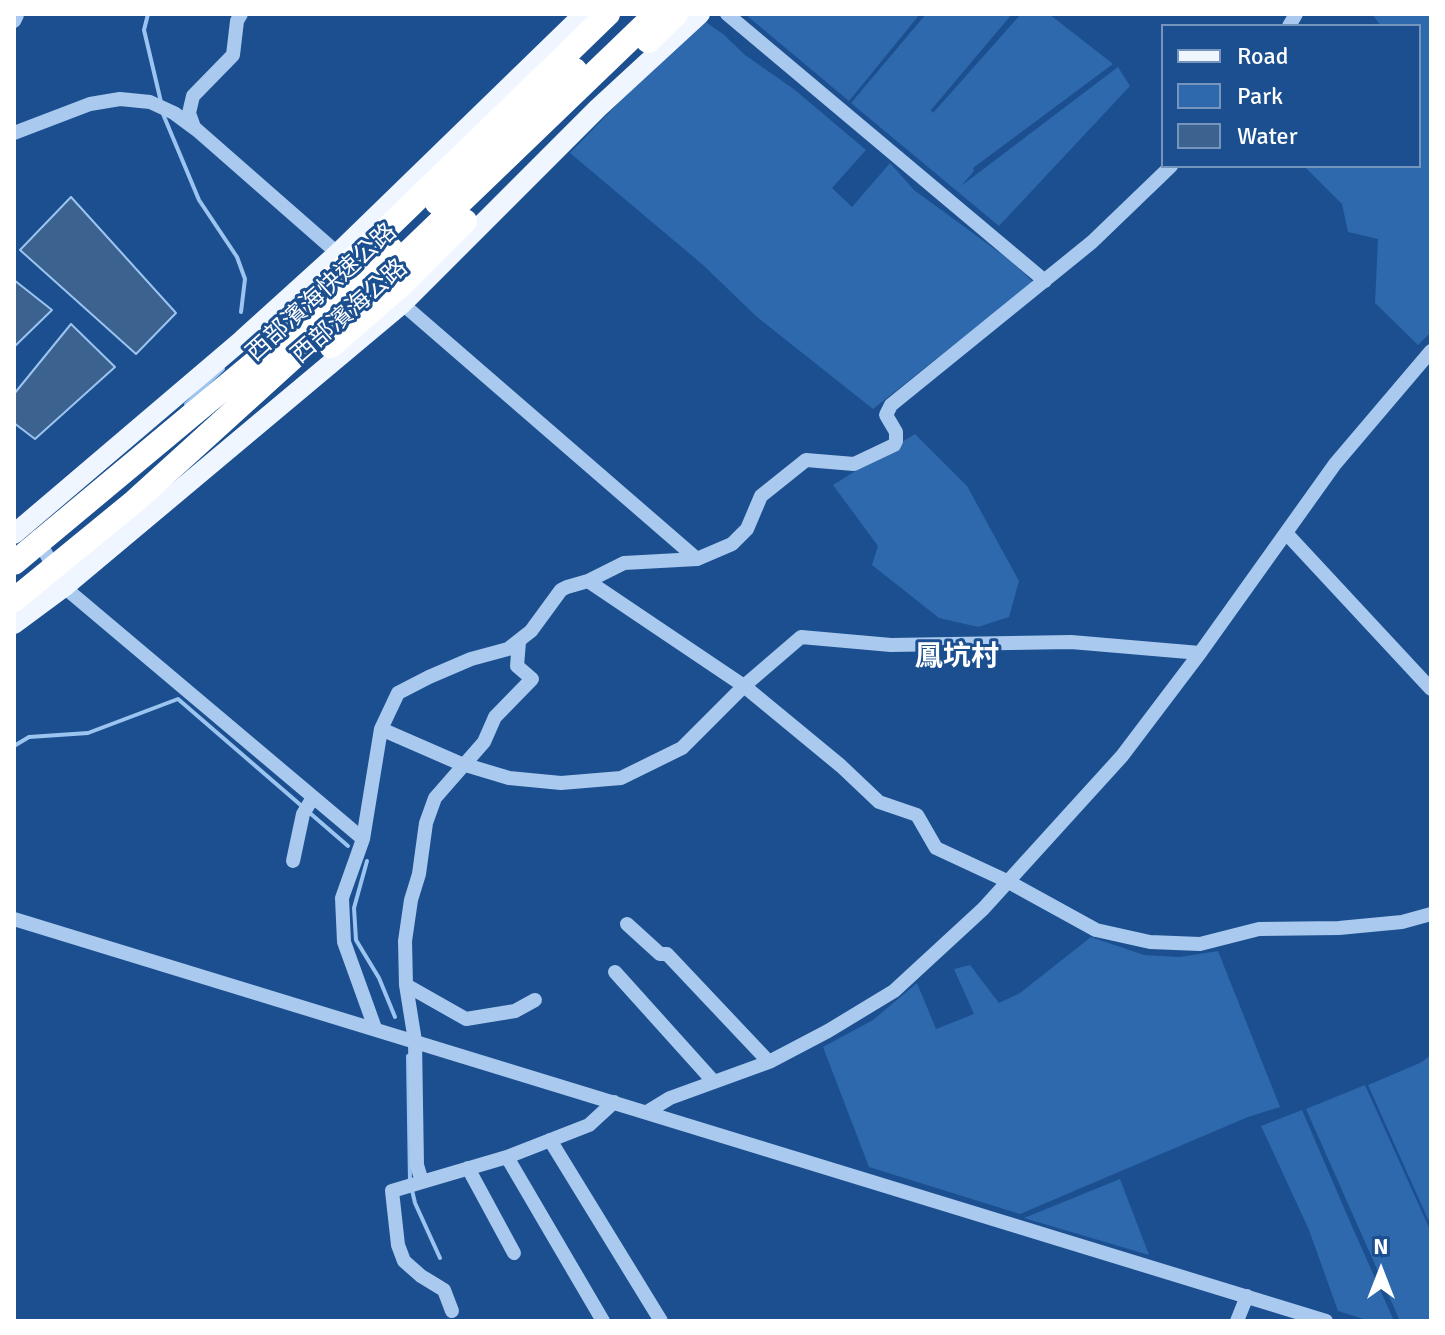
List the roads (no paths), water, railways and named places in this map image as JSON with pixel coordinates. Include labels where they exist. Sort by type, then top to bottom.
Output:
[{"type":"highway","points":[[81,506],[380,235],[608,14]]},
{"type":"highway","name":"西部濱海快速公路","points":[[14,563],[396,244],[635,14]]},
{"type":"highway","name":"西部濱海快速公路","points":[[14,600],[135,501],[405,256],[656,14]]},
{"type":"highway","points":[[135,501],[260,407],[401,285],[676,14]]},
{"type":"main road","points":[[21,527],[242,340],[337,254],[584,14]]},
{"type":"main road","name":"西部濱海公路","points":[[14,624],[64,587],[403,303],[598,108],[700,14]]},
{"type":"street","points":[[241,14],[237,21],[233,55],[193,96],[189,105],[192,125],[337,254],[403,303],[697,559]]},
{"type":"street","points":[[727,14],[1045,281]]},
{"type":"street","points":[[14,21],[17,15]]},
{"type":"street","points":[[14,133],[90,104],[120,99],[162,107],[197,130]]},
{"type":"street","points":[[375,1028],[344,942],[342,898],[363,839],[381,729],[398,693],[471,659],[508,649],[531,631],[561,590],[624,563],[697,559],[740,538],[761,496],[806,460],[860,463],[894,445],[896,432],[886,415],[891,405],[1092,242],[1169,168]]},
{"type":"street","points":[[647,1112],[670,1098],[769,1062],[828,1031],[894,991],[983,909],[1122,756],[1335,464],[1431,351]]},
{"type":"street","points":[[21,527],[64,587],[363,839]]},
{"type":"street","points":[[1286,533],[1431,689]]},
{"type":"street","points":[[588,581],[744,686],[841,766],[879,802],[917,815],[936,848],[1007,881],[1096,930],[1150,942],[1200,944],[1259,929],[1339,928],[1402,922],[1431,914]]},
{"type":"street","points":[[381,729],[465,765],[509,778],[561,783],[621,778],[682,748],[744,686],[801,637],[891,645],[1071,642],[1200,653]]},
{"type":"street","points":[[422,1182],[417,1165],[415,1041],[406,985],[405,941],[426,823],[435,798],[484,742],[495,717],[532,679],[517,666],[519,642]]},
{"type":"street","points":[[293,861],[303,814],[312,799]]},
{"type":"street","points":[[14,919],[1326,1321]]},
{"type":"street","points":[[627,924],[660,954],[667,954],[769,1062]]},
{"type":"street","points":[[615,972],[714,1082]]},
{"type":"street","points":[[406,985],[466,1019],[515,1011],[535,1000]]},
{"type":"street","points":[[452,1311],[444,1290],[404,1261],[398,1245],[392,1191],[507,1157],[589,1125],[614,1102]]},
{"type":"street","points":[[550,1140],[661,1321]]},
{"type":"street","points":[[507,1157],[603,1321]]},
{"type":"street","points":[[468,1168],[514,1253]]},
{"type":"street","points":[[1237,1321],[1247,1296]]},
{"type":"water","points":[[71,197],[176,313],[136,354],[20,250]]},
{"type":"water","points":[[14,280],[52,310],[14,347]]},
{"type":"water","points":[[71,324],[115,367],[35,439],[14,423],[14,394]]},
{"type":"waterway","points":[[148,14],[144,30],[161,102]]},
{"type":"waterway","points":[[163,114],[199,200],[237,257],[245,279],[241,312]]},
{"type":"waterway","points":[[186,404],[223,369]]},
{"type":"waterway","points":[[14,746],[29,737],[88,733],[178,699],[348,846]]},
{"type":"waterway","points":[[367,861],[354,908],[356,940],[379,978],[395,1017]]},
{"type":"waterway","points":[[408,1056],[410,1182]]},
{"type":"waterway","points":[[412,1190],[440,1258]]},
{"type":"district","name":"鳳坑村","points":[[957,658]]}]
